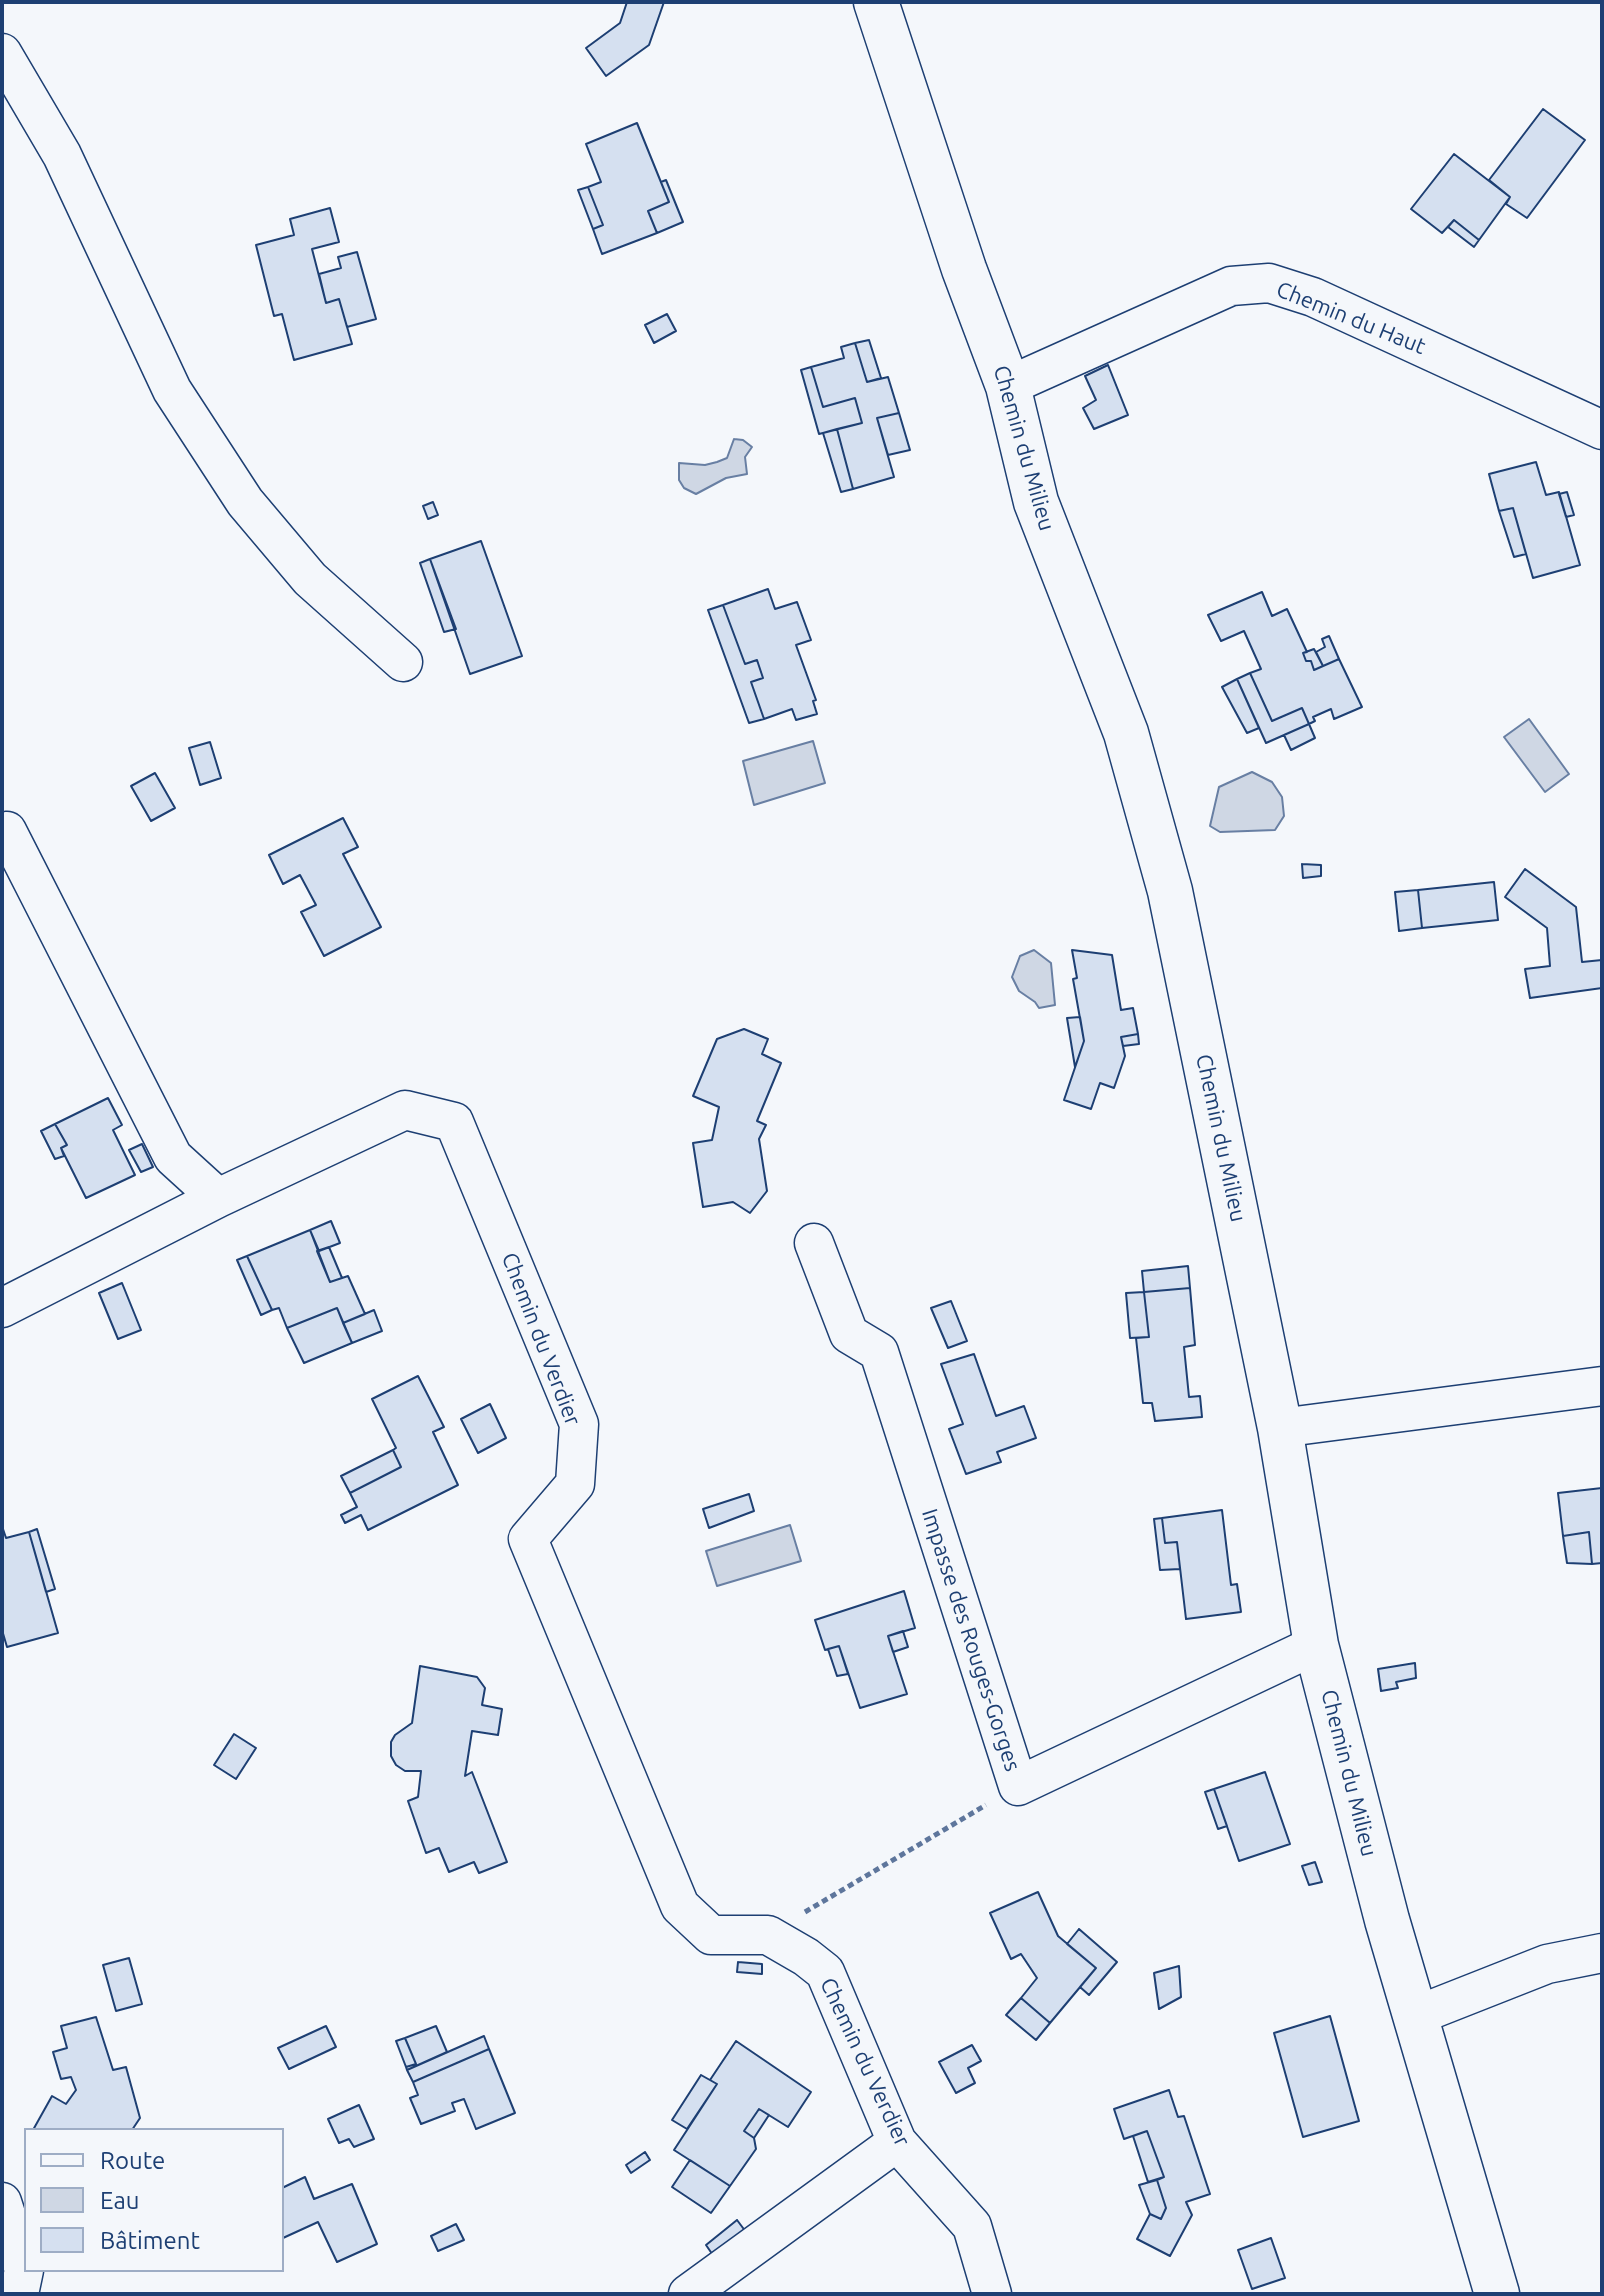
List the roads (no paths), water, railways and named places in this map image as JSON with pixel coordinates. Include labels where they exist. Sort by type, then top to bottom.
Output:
[{"type":"street","name":"Chemin du Milieu","points":[[876,2],[964,269],[1008,386],[1036,502],[1126,733],[1170,891],[1280,1428],[1316,1645],[1387,1920],[1497,2294]]},
{"type":"street","points":[[2,53],[62,155],[172,390],[245,502],[310,579],[403,662]]},
{"type":"street","name":"Chemin du Haut","points":[[1008,386],[1231,286],[1269,283],[1313,297],[1602,430]]},
{"type":"street","points":[[2,1308],[218,1198],[173,1157],[7,831]]},
{"type":"street","name":"Chemin du Verdier","points":[[218,1198],[405,1110],[454,1122],[579,1424],[575,1484],[528,1539],[680,1906],[711,1935],[768,1935],[825,1972],[897,2142],[972,2226],[992,2294]]},
{"type":"street","name":"Impasse des Rouges-Gorges","points":[[814,1243],[849,1334],[879,1352],[1018,1786],[1316,1645]]},
{"type":"street","points":[[1280,1428],[1602,1386]]},
{"type":"street","points":[[1415,2016],[1547,1964],[1602,1953]]},
{"type":"street","points":[[688,2294],[897,2142]]},
{"type":"street","points":[[2,2202],[24,2270],[19,2294]]},
{"type":"water","points":[[734,439],[743,440],[752,447],[745,457],[747,474],[726,478],[696,494],[684,488],[679,480],[679,463],[705,465],[727,458]]},
{"type":"water","points":[[1529,719],[1569,774],[1545,792],[1504,737]]},
{"type":"water","points":[[813,741],[825,783],[754,805],[743,761]]},
{"type":"water","points":[[1252,772],[1272,782],[1282,797],[1284,816],[1275,830],[1220,832],[1210,826],[1219,787]]},
{"type":"water","points":[[1034,950],[1051,963],[1055,1005],[1039,1008],[1019,991],[1012,977],[1020,956]]},
{"type":"water","points":[[790,1525],[801,1561],[717,1586],[706,1551]]}]
